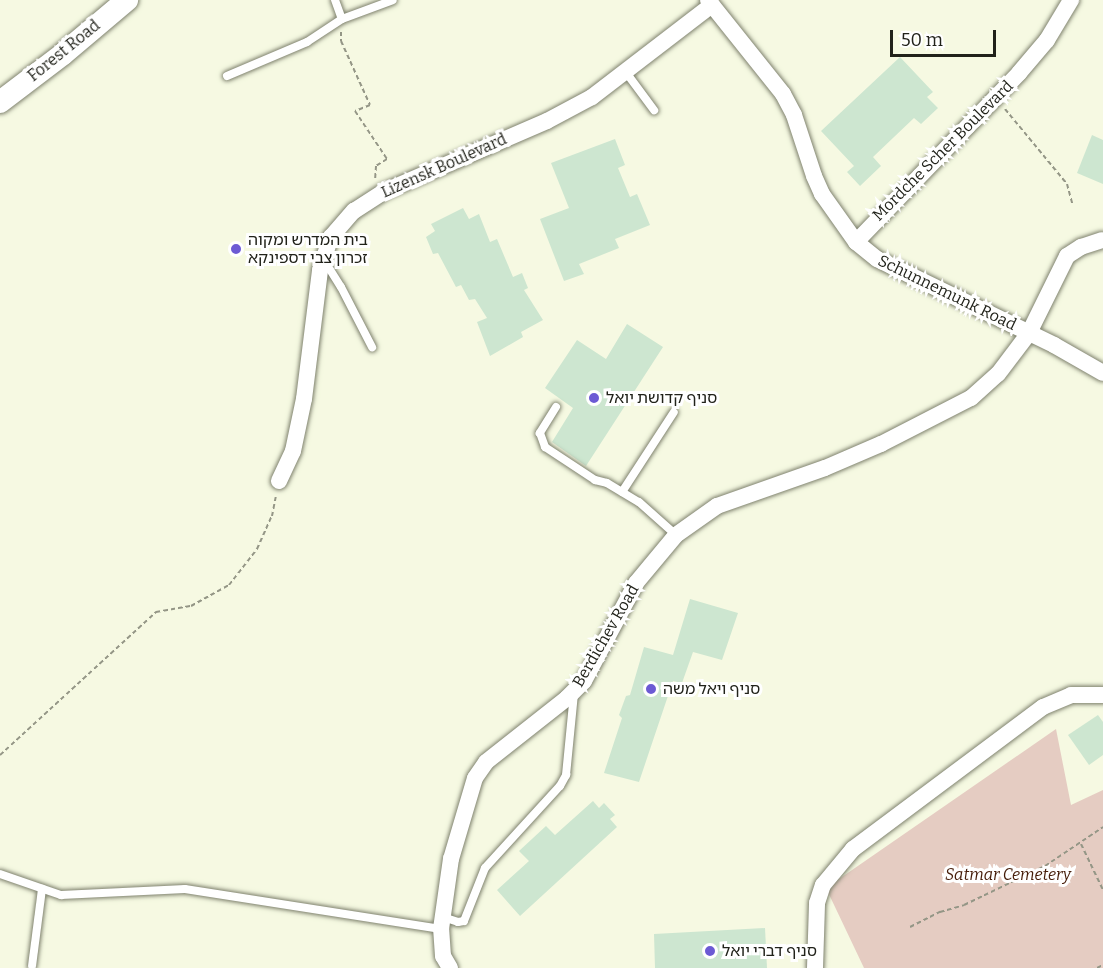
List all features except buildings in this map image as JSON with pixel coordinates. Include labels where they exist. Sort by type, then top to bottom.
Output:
[{"type":"street","name":"Forest Road","points":[[0,102],[63,54],[127,0]]},
{"type":"street","name":"Mordche Scher Boulevard","points":[[856,242],[996,97],[1047,40],[1071,0]]},
{"type":"street","name":"Lizensk Boulevard","points":[[279,481],[293,451],[302,410],[320,270],[332,237],[354,211],[382,192],[547,122],[592,97],[710,2]]},
{"type":"street","name":"Schunnemunk Road","points":[[710,2],[783,94],[794,115],[822,194],[856,242],[877,259],[1029,333],[1103,374]]},
{"type":"street","name":"Berdichev Road","points":[[450,968],[443,956],[442,923],[451,860],[475,778],[486,762],[584,681],[636,583],[676,535],[717,506],[825,468],[881,444],[971,398],[998,374],[1029,333],[1068,256],[1081,247],[1102,241]]},
{"type":"street","points":[[814,968],[817,903],[823,885],[853,849],[1043,706],[1071,695],[1103,696]]},
{"type":"lane","points":[[335,0],[342,19]]},
{"type":"lane","points":[[227,76],[308,42],[342,19],[393,0]]},
{"type":"lane","points":[[625,71],[654,110]]},
{"type":"lane","points":[[323,260],[341,287],[372,347]]},
{"type":"lane","points":[[556,407],[540,434],[545,447],[595,480],[607,483],[639,502],[676,535]]},
{"type":"lane","points":[[622,492],[674,412]]},
{"type":"lane","points":[[0,874],[61,895],[185,889],[442,923],[464,921],[485,868],[560,786],[566,775],[575,690]]},
{"type":"lane","points":[[32,966],[42,889]]},
{"type":"path","points":[[342,19],[341,41],[370,105],[355,111],[387,159],[376,166],[375,179],[382,192]]},
{"type":"path","points":[[996,97],[1067,184],[1072,203]]},
{"type":"path","points":[[0,755],[156,612],[191,606],[229,585],[257,549],[272,516],[279,481]]},
{"type":"path","points":[[910,927],[1015,880],[1081,844],[1103,827]]},
{"type":"path","points":[[1081,844],[1103,890]]},
{"type":"path","points":[[1097,968],[1103,965]]},
{"type":"green space","name":"Satmar Cemetery","points":[[1056,729],[1071,805],[1103,790],[1103,968],[864,968],[826,888]]},
{"type":"place","name":"בית המדרש ומקוה זכרון צבי דספינקא","points":[[236,249]]},
{"type":"place","name":"סניף קדושת יואל","points":[[594,398]]},
{"type":"place","name":"סניף ויאל משה","points":[[651,689]]},
{"type":"place","name":"סניף דברי יואל","points":[[710,951]]}]
